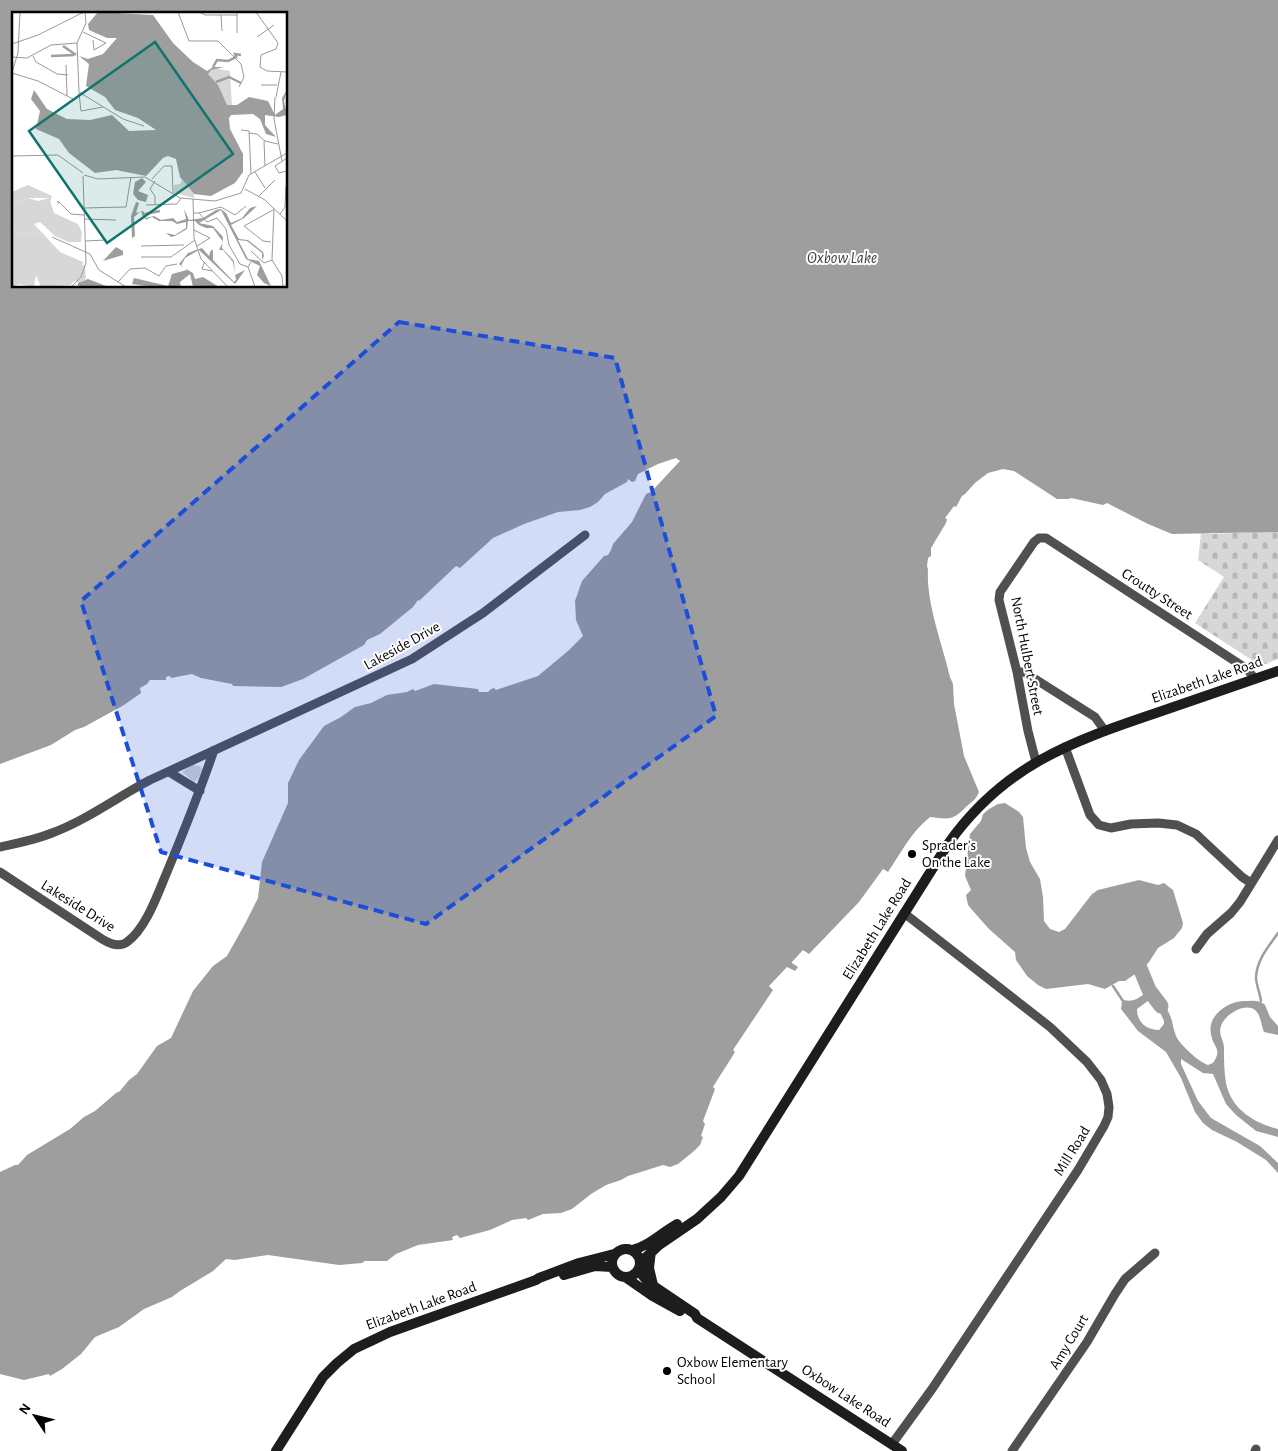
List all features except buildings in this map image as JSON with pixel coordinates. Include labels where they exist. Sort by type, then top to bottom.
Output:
[{"type":"street","name":"Lakeside Drive","points":[[0,847],[53,833],[88,816],[121,795],[214,750],[375,678],[412,659],[483,613],[585,534]]},
{"type":"street","name":"North Hulbert Street","points":[[1036,762],[1017,672],[999,600],[1000,592],[1034,542],[1039,538]]},
{"type":"street","name":"Croutty Street","points":[[1039,538],[1046,538],[1247,669],[1255,679]]},
{"type":"street","name":"Elizabeth Lake Road","points":[[639,1267],[651,1251],[675,1233],[697,1220],[727,1190],[744,1169],[948,844],[968,818],[1000,788],[1036,762],[1065,746],[1105,730],[1278,671]]},
{"type":"street","points":[[1017,672],[1024,672],[1095,718],[1105,730]]},
{"type":"street","points":[[1065,746],[1090,815],[1099,825],[1111,828],[1131,824],[1158,823],[1177,825],[1196,834],[1242,877],[1251,882]]},
{"type":"street","name":"Lakeside Drive","points":[[0,872],[102,939],[117,945],[125,943],[134,936],[145,920],[159,891],[200,791],[214,750]]},
{"type":"street","points":[[170,772],[200,791]]},
{"type":"street","points":[[1196,949],[1207,934],[1231,913],[1240,902],[1278,840]]},
{"type":"street","name":"Mill Road","points":[[892,1444],[927,1396],[1078,1170],[1104,1126],[1108,1117],[1109,1107],[1101,1080],[1087,1062],[1050,1027],[904,913]]},
{"type":"street","name":"Elizabeth Lake Road","points":[[632,1250],[646,1245],[658,1235],[676,1225],[694,1217],[699,1217]]},
{"type":"street","points":[[623,1249],[632,1250],[639,1257],[639,1267],[633,1275],[625,1277],[617,1274],[612,1267],[614,1254],[623,1249]]},
{"type":"street","points":[[651,1251],[649,1268],[653,1286]]},
{"type":"street","name":"Amy Court","points":[[1012,1451],[1068,1372],[1120,1286],[1154,1253]]},
{"type":"street","name":"Elizabeth Lake Road","points":[[276,1451],[323,1377],[354,1349],[390,1332],[579,1263],[614,1254]]},
{"type":"street","name":"Elizabeth Lake Road","points":[[536,1280],[541,1281],[595,1266],[612,1267]]},
{"type":"street","name":"Oxbow Lake Road","points":[[639,1267],[653,1286],[695,1314],[698,1318],[902,1451]]},
{"type":"street","name":"Oxbow Lake Road","points":[[625,1277],[664,1302],[698,1318]]},
{"type":"highlighted area","points":[[399,322],[615,358],[716,716],[426,924],[161,852],[81,601]]},
{"type":"green space","points":[[1278,532],[1278,659],[1261,666],[1195,623],[1224,577],[1198,560],[1201,533]]},
{"type":"green space","points":[[192,765],[200,766],[202,769],[198,779],[194,782],[182,772]]},
{"type":"water","name":"Oxbow Lake","points":[[0,0],[1278,0],[1278,532],[1172,534],[1107,503],[1103,505],[1071,498],[1057,499],[1014,471],[1003,469],[988,473],[962,496],[956,507],[954,506],[945,518],[947,519],[946,523],[931,548],[931,556],[928,558],[927,566],[929,595],[953,684],[954,704],[964,756],[979,792],[975,799],[954,817],[930,817],[923,823],[888,872],[883,869],[859,902],[809,954],[803,950],[792,962],[798,967],[795,971],[787,967],[769,986],[773,990],[733,1050],[735,1052],[713,1087],[715,1089],[703,1121],[705,1124],[700,1145],[678,1164],[670,1167],[663,1165],[606,1185],[572,1209],[561,1213],[543,1214],[528,1220],[526,1218],[512,1220],[490,1230],[460,1238],[457,1235],[452,1237],[453,1240],[418,1245],[396,1254],[387,1261],[365,1261],[362,1263],[339,1265],[268,1255],[235,1260],[226,1259],[213,1271],[172,1297],[144,1309],[119,1327],[95,1337],[81,1354],[50,1376],[49,1374],[24,1380],[0,1374],[0,1172],[18,1165],[27,1155],[70,1129],[84,1117],[95,1111],[120,1091],[137,1074],[157,1046],[171,1038],[193,991],[213,966],[227,956],[258,898],[262,862],[288,803],[288,783],[299,760],[324,726],[355,707],[371,703],[387,695],[407,692],[413,689],[415,691],[434,684],[478,689],[479,692],[488,692],[494,688],[496,690],[538,676],[583,636],[576,620],[575,601],[582,581],[604,556],[608,555],[613,544],[632,522],[646,494],[651,492],[680,461],[676,458],[638,474],[635,481],[632,482],[628,479],[627,482],[605,494],[590,507],[558,512],[493,538],[460,568],[456,566],[418,600],[413,607],[380,634],[303,679],[281,687],[233,686],[232,684],[201,678],[192,674],[171,678],[170,676],[166,677],[166,680],[150,680],[140,688],[141,693],[124,705],[75,730],[51,745],[0,764]]},
{"type":"water","points":[[1005,803],[1023,817],[1026,848],[1030,862],[1040,879],[1044,921],[1050,929],[1059,932],[1065,929],[1092,894],[1098,890],[1139,880],[1158,885],[1164,883],[1173,890],[1183,923],[1182,928],[1174,938],[1158,948],[1141,970],[1125,981],[1119,981],[1105,989],[1088,984],[1046,989],[1038,985],[1027,976],[1016,960],[1015,952],[989,929],[968,905],[966,895],[971,890],[965,876],[970,834],[981,821],[983,814],[998,804]]},
{"type":"water","points":[[1150,988],[1163,1003],[1181,1044],[1195,1057],[1208,1065],[1213,1063],[1217,1054],[1211,1034],[1212,1021],[1215,1016],[1225,1007],[1237,1002],[1258,1001],[1265,1005],[1270,1017],[1278,1026],[1278,1035],[1264,1032],[1260,1017],[1251,1008],[1241,1009],[1230,1014],[1223,1022],[1220,1032],[1224,1045],[1226,1083],[1233,1100],[1252,1119],[1278,1129],[1278,1137],[1256,1131],[1236,1115],[1226,1104],[1213,1074],[1203,1073],[1181,1059],[1181,1064],[1198,1101],[1211,1118],[1260,1146],[1278,1163],[1278,1173],[1266,1160],[1203,1123],[1195,1112],[1181,1078],[1166,1052],[1138,1031],[1121,1009],[1124,1000],[1135,1000]],"holes":[[[1149,1000],[1157,1006],[1164,1021],[1159,1030],[1150,1029],[1144,1025],[1137,1014],[1137,1009]]]},
{"type":"waterway","points":[[1261,1001],[1256,980],[1257,970],[1264,953],[1278,933]]},
{"type":"waterway","points":[[1133,951],[1149,990],[1161,1006]]},
{"type":"waterway","points":[[1113,986],[1123,1001]]},
{"type":"place","name":"Sprader's On the Lake","points":[[912,854]]},
{"type":"place","name":"Oxbow Elementary School","points":[[667,1371]]}]
